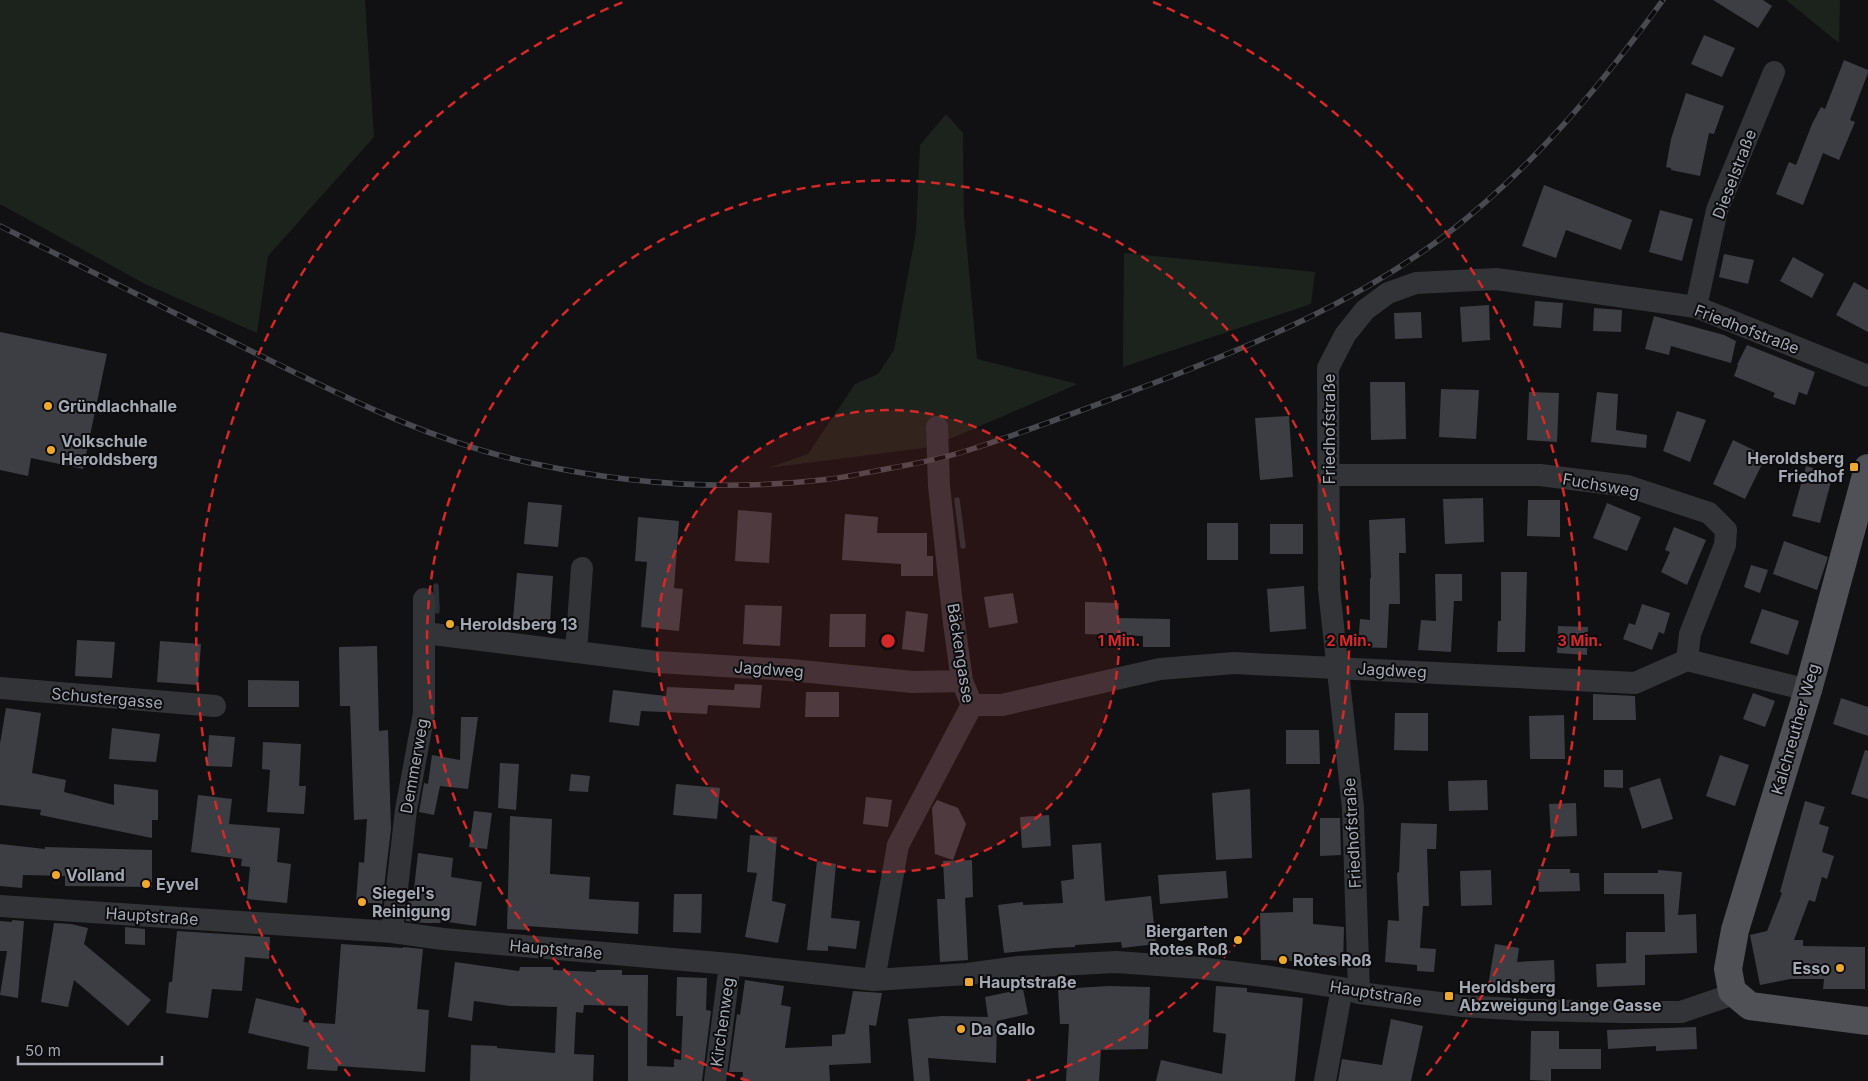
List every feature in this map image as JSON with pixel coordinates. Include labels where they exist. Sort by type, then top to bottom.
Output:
[{"type":"main road","name":"Kalchreuther Weg","points":[[1732,990],[1728,969],[1735,930],[1808,690],[1868,468]]},
{"type":"main road","points":[[1732,990],[1750,1006],[1868,1021]]},
{"type":"street","name":"Dieselstraße","points":[[1696,307],[1717,210],[1774,72]]},
{"type":"street","name":"Friedhofstraße","points":[[1324,1081],[1350,990],[1353,808],[1329,589],[1328,368],[1345,336],[1365,310],[1388,293],[1416,283],[1496,279],[1696,307],[1868,376]]},
{"type":"street","name":"Bäckengasse","points":[[874,980],[898,845],[972,705],[962,681],[939,486],[937,427]]},
{"type":"street","name":"Fuchsweg","points":[[1329,475],[1540,475],[1627,486],[1709,513],[1726,530],[1726,545],[1690,634],[1687,660]]},
{"type":"street","points":[[576,652],[582,568]]},
{"type":"street","name":"Demmerweg","points":[[392,932],[406,810],[424,713],[424,599]]},
{"type":"street","name":"Jagdweg","points":[[425,633],[658,662],[790,670],[913,682],[962,681]]},
{"type":"street","name":"Jagdweg","points":[[972,705],[1002,705],[1160,670],[1234,663],[1636,683],[1687,660]]},
{"type":"street","points":[[1687,660],[1808,690]]},
{"type":"street","name":"Schustergasse","points":[[0,688],[215,706]]},
{"type":"street","name":"Hauptstraße","points":[[0,906],[392,932],[442,939],[730,964],[874,980],[968,974],[1019,967],[1116,962],[1200,968],[1463,1006],[1528,1010],[1671,1012],[1681,1012],[1725,997],[1732,990]]},
{"type":"street","name":"Kirchenweg","points":[[715,1081],[730,964]]},
{"type":"shaded area","points":[[0,0],[365,0],[374,137],[268,256],[257,333],[145,284],[0,204]]},
{"type":"shaded area","points":[[1786,0],[1840,0],[1839,43]]},
{"type":"shaded area","points":[[946,114],[963,133],[964,216],[977,359],[1078,384],[931,447],[768,468],[808,454],[855,384],[878,374],[894,350],[916,232],[920,145]]},
{"type":"shaded area","points":[[1124,253],[1315,272],[1311,304],[1123,367]]},
{"type":"building","points":[[1713,0],[1763,0],[1772,6],[1758,28]]},
{"type":"building","points":[[1704,35],[1735,48],[1722,77],[1691,64]]},
{"type":"building","points":[[1844,60],[1868,70],[1850,120],[1855,122],[1839,160],[1823,153],[1803,205],[1776,194],[1789,162],[1796,165],[1812,124],[1821,107],[1825,109]]},
{"type":"building","points":[[1686,93],[1724,106],[1714,134],[1709,133],[1700,176],[1671,170],[1671,168],[1666,167],[1671,139]]},
{"type":"building","points":[[1544,185],[1632,220],[1621,250],[1566,230],[1556,258],[1522,246]]},
{"type":"building","points":[[1660,210],[1693,219],[1682,261],[1649,252]]},
{"type":"building","points":[[1724,254],[1754,260],[1748,284],[1719,277]]},
{"type":"building","points":[[1793,257],[1824,274],[1812,298],[1780,281]]},
{"type":"building","points":[[1854,282],[1868,290],[1868,332],[1836,315]]},
{"type":"building","points":[[1535,301],[1563,303],[1561,328],[1533,326]]},
{"type":"building","points":[[1489,305],[1490,340],[1462,342],[1460,307]]},
{"type":"building","points":[[1594,308],[1622,310],[1621,332],[1593,331]]},
{"type":"building","points":[[1421,312],[1422,338],[1395,339],[1394,313]]},
{"type":"building","points":[[1654,316],[1724,335],[1736,341],[1731,363],[1671,346],[1669,355],[1645,349]]},
{"type":"building","name":"Gründlachhalle","points":[[0,332],[107,354],[83,469],[31,458],[28,476],[0,470]]},
{"type":"building","points":[[1747,345],[1815,372],[1807,395],[1799,392],[1795,405],[1773,397],[1775,393],[1734,376]]},
{"type":"building","points":[[1370,382],[1405,382],[1406,439],[1371,440]]},
{"type":"building","points":[[1441,389],[1479,390],[1476,439],[1439,437]]},
{"type":"building","points":[[1529,392],[1559,393],[1557,442],[1527,440]]},
{"type":"building","points":[[1597,392],[1618,394],[1616,430],[1647,435],[1646,448],[1591,442]]},
{"type":"building","points":[[1677,411],[1706,420],[1690,462],[1663,451]]},
{"type":"building","points":[[1289,416],[1293,477],[1260,480],[1255,418]]},
{"type":"building","points":[[1733,440],[1766,456],[1745,499],[1713,484]]},
{"type":"building","points":[[1806,466],[1833,474],[1820,523],[1792,516]]},
{"type":"building","points":[[1483,498],[1484,542],[1445,544],[1443,499]]},
{"type":"building","points":[[1528,500],[1560,500],[1560,537],[1527,536]]},
{"type":"building","points":[[528,502],[562,505],[558,547],[524,544]]},
{"type":"building","points":[[1607,503],[1641,517],[1627,551],[1593,538]]},
{"type":"building","points":[[738,510],[772,513],[769,563],[735,561]]},
{"type":"building","points":[[845,514],[878,517],[877,533],[927,533],[927,556],[933,556],[933,576],[901,576],[901,564],[842,560]]},
{"type":"building","points":[[638,517],[679,521],[674,588],[683,589],[679,631],[641,627],[647,562],[635,561]]},
{"type":"building","points":[[1405,518],[1406,553],[1399,553],[1400,604],[1389,604],[1387,648],[1358,647],[1360,619],[1370,620],[1369,520]]},
{"type":"building","points":[[1207,523],[1238,523],[1238,560],[1207,560]]},
{"type":"building","points":[[1270,524],[1303,524],[1303,554],[1270,554]]},
{"type":"building","points":[[1674,527],[1706,540],[1687,585],[1661,572],[1670,552],[1665,550]]},
{"type":"building","points":[[1784,541],[1828,557],[1817,590],[1773,574]]},
{"type":"building","points":[[1751,565],[1768,570],[1760,593],[1744,587]]},
{"type":"building","points":[[1501,572],[1527,572],[1525,652],[1497,652],[1498,621],[1501,621]]},
{"type":"building","points":[[517,573],[553,576],[550,622],[513,619]]},
{"type":"building","points":[[1435,574],[1462,574],[1462,601],[1454,601],[1451,652],[1418,650],[1421,620],[1436,621]]},
{"type":"building","points":[[1304,586],[1306,629],[1270,632],[1267,589]]},
{"type":"building","points":[[1013,593],[1018,623],[989,628],[984,597]]},
{"type":"building","points":[[1085,602],[1119,603],[1118,618],[1170,619],[1170,647],[1143,647],[1143,636],[1085,634]]},
{"type":"building","points":[[1642,604],[1670,613],[1664,634],[1659,632],[1652,650],[1623,639],[1629,623],[1635,625]]},
{"type":"building","points":[[745,605],[782,606],[780,646],[743,644]]},
{"type":"building","points":[[1762,609],[1799,621],[1788,655],[1750,643]]},
{"type":"building","points":[[906,611],[928,614],[924,652],[902,649]]},
{"type":"building","points":[[830,614],[866,614],[865,647],[829,647]]},
{"type":"building","points":[[1558,626],[1588,627],[1587,655],[1557,653]]},
{"type":"building","points":[[77,640],[115,642],[112,678],[75,676]]},
{"type":"building","points":[[160,641],[201,644],[198,685],[157,682]]},
{"type":"building","points":[[377,646],[379,731],[388,730],[391,829],[382,904],[356,902],[359,862],[364,863],[367,819],[354,820],[350,706],[340,706],[339,647]]},
{"type":"building","points":[[248,680],[299,681],[299,707],[248,707]]},
{"type":"building","points":[[735,684],[762,685],[760,708],[708,705],[707,714],[641,711],[639,726],[609,722],[613,690],[666,696],[667,687],[734,690]]},
{"type":"building","points":[[806,692],[839,692],[839,717],[805,717]]},
{"type":"building","points":[[1753,693],[1775,701],[1765,727],[1743,719]]},
{"type":"building","points":[[1593,694],[1635,696],[1636,720],[1593,720]]},
{"type":"building","points":[[1841,698],[1868,707],[1868,736],[1833,724]]},
{"type":"building","points":[[6,708],[41,713],[32,773],[66,780],[64,792],[114,805],[114,784],[158,790],[158,820],[152,820],[152,838],[40,815],[41,810],[0,805],[0,744]]},
{"type":"building","points":[[1395,713],[1428,713],[1428,751],[1394,750]]},
{"type":"building","points":[[1564,715],[1565,759],[1530,759],[1529,716]]},
{"type":"building","points":[[461,717],[478,717],[468,789],[440,786],[434,815],[419,812],[424,783],[428,784],[432,755],[460,760]]},
{"type":"building","points":[[112,728],[160,734],[156,762],[109,759]]},
{"type":"building","points":[[1286,730],[1319,730],[1320,764],[1286,764]]},
{"type":"building","points":[[209,735],[235,737],[232,767],[207,766]]},
{"type":"building","points":[[263,742],[301,744],[299,786],[306,786],[304,814],[267,812],[270,770],[262,769]]},
{"type":"building","points":[[1865,750],[1868,751],[1868,799],[1851,794]]},
{"type":"building","points":[[1720,755],[1749,765],[1735,806],[1706,796]]},
{"type":"building","points":[[500,763],[519,764],[516,810],[498,808]]},
{"type":"building","points":[[1604,770],[1623,770],[1623,788],[1604,787]]},
{"type":"building","points":[[571,774],[590,776],[588,792],[569,791]]},
{"type":"building","points":[[1660,778],[1673,819],[1642,829],[1629,788]]},
{"type":"building","points":[[1487,780],[1488,810],[1449,811],[1448,781]]},
{"type":"building","points":[[676,784],[720,788],[717,819],[673,815]]},
{"type":"building","points":[[1250,789],[1252,858],[1216,860],[1212,793]]},
{"type":"building","points":[[198,795],[232,799],[229,824],[280,828],[277,862],[291,864],[287,903],[247,899],[250,867],[241,866],[242,859],[191,852]]},
{"type":"building","points":[[866,797],[892,800],[888,827],[863,824]]},
{"type":"building","points":[[937,800],[958,808],[966,824],[953,860],[935,854],[932,808]]},
{"type":"building","points":[[1805,801],[1825,807],[1819,824],[1829,827],[1822,852],[1834,856],[1827,879],[1822,877],[1815,902],[1809,900],[1794,940],[1803,940],[1803,946],[1865,947],[1865,989],[1823,989],[1824,979],[1790,979],[1760,985],[1750,935],[1767,931],[1782,893],[1780,892]]},
{"type":"building","points":[[1576,803],[1577,836],[1551,837],[1549,804]]},
{"type":"building","points":[[474,811],[492,813],[487,849],[469,847]]},
{"type":"building","points":[[1049,815],[1051,846],[1022,848],[1020,817]]},
{"type":"building","points":[[510,816],[552,819],[550,874],[590,877],[589,899],[639,902],[638,934],[527,926],[527,930],[507,929]]},
{"type":"building","points":[[1320,818],[1340,818],[1341,855],[1320,856]]},
{"type":"building","points":[[1401,823],[1437,824],[1436,849],[1427,849],[1429,906],[1423,906],[1420,948],[1436,949],[1434,972],[1417,971],[1417,965],[1385,962],[1388,920],[1399,921],[1397,873],[1399,872]]},
{"type":"building","points":[[750,835],[777,837],[772,901],[786,904],[778,943],[745,937],[757,873],[747,872]]},
{"type":"building","points":[[1101,843],[1105,901],[1151,896],[1156,944],[1122,948],[1121,942],[1004,953],[998,905],[1023,902],[1023,905],[1063,903],[1061,881],[1074,879],[1072,845]]},
{"type":"building","points":[[0,844],[45,849],[45,847],[152,850],[152,887],[65,886],[65,876],[23,875],[22,888],[0,886]]},
{"type":"building","points":[[418,853],[453,858],[451,877],[482,882],[476,926],[441,921],[440,923],[425,923],[406,921],[409,898],[413,898]]},
{"type":"building","points":[[972,860],[973,897],[965,898],[968,960],[940,962],[937,899],[945,899],[943,861]]},
{"type":"building","points":[[817,861],[836,864],[831,918],[860,921],[856,949],[828,946],[828,951],[807,950]]},
{"type":"building","points":[[1538,869],[1570,869],[1570,873],[1579,873],[1580,891],[1539,892]]},
{"type":"building","points":[[1491,870],[1492,905],[1461,906],[1460,871]]},
{"type":"building","points":[[1658,870],[1682,872],[1678,915],[1696,914],[1697,953],[1645,955],[1645,985],[1597,987],[1596,964],[1626,963],[1626,932],[1665,932],[1664,894],[1604,894],[1604,873],[1658,873]]},
{"type":"building","points":[[1226,871],[1228,898],[1160,904],[1158,875]]},
{"type":"building","points":[[674,894],[702,894],[701,933],[673,932]]},
{"type":"building","points":[[1293,898],[1313,898],[1313,924],[1344,927],[1343,966],[1323,964],[1323,962],[1261,960],[1260,913],[1293,912]]},
{"type":"building","points":[[12,920],[24,921],[18,998],[0,995],[7,951],[0,951],[0,921],[12,922]]},
{"type":"building","points":[[54,923],[88,928],[84,944],[151,1000],[128,1026],[74,980],[68,1007],[41,1002]]},
{"type":"building","points":[[125,927],[145,929],[145,945],[125,944]]},
{"type":"building","points":[[177,931],[270,937],[269,959],[245,957],[242,991],[212,989],[208,1018],[166,1013],[169,982],[172,982]]},
{"type":"building","points":[[341,944],[423,949],[417,1009],[429,1010],[425,1072],[338,1066],[337,1071],[307,1069],[309,1047],[248,1033],[256,998],[306,1010],[303,1022],[335,1024]]},
{"type":"building","points":[[1495,944],[1519,948],[1517,962],[1554,960],[1555,984],[1513,986],[1512,990],[1488,986]]},
{"type":"building","points":[[455,962],[519,971],[520,967],[553,967],[553,970],[596,972],[596,970],[622,970],[622,975],[648,975],[647,1066],[674,1067],[674,1059],[681,1060],[683,1016],[676,1016],[677,977],[707,978],[706,1010],[711,1011],[702,1081],[628,1081],[628,1006],[584,1005],[583,1013],[576,1012],[574,1054],[594,1055],[593,1081],[470,1081],[471,1045],[555,1053],[557,1007],[510,1006],[474,1001],[472,1021],[448,1017]]},
{"type":"building","points":[[745,980],[784,986],[781,1005],[791,1007],[785,1048],[832,1046],[832,1035],[845,1034],[853,991],[882,993],[876,1026],[869,1025],[871,1063],[829,1065],[830,1081],[742,1081],[743,1072],[729,1072],[737,1014],[740,1015]]},
{"type":"building","points":[[1109,986],[1150,987],[1148,1049],[1101,1050],[1099,1081],[1066,1081],[1069,1024],[1060,1024],[1058,989]]},
{"type":"building","points":[[1216,986],[1247,988],[1247,992],[1303,998],[1295,1081],[1156,1081],[1161,1060],[1222,1074],[1226,1034],[1213,1032]]},
{"type":"building","points":[[1023,989],[1028,1014],[997,1021],[996,1063],[928,1058],[930,1081],[914,1081],[908,1019],[942,1016],[988,1017],[985,997]]},
{"type":"building","points":[[1391,1019],[1423,1026],[1411,1081],[1338,1081],[1342,1059],[1382,1065]]},
{"type":"building","points":[[1696,1027],[1697,1049],[1656,1051],[1656,1046],[1608,1049],[1607,1030]]},
{"type":"building","points":[[1531,1031],[1559,1031],[1559,1049],[1601,1049],[1601,1069],[1551,1069],[1551,1081],[1530,1080]]},
{"type":"waterway","points":[[957,500],[963,546]]},
{"type":"waterway","points":[[436,586],[437,611]]},
{"type":"railway","points":[[0,226],[354,401],[423,430],[494,454],[531,463],[603,476],[675,484],[748,485],[837,478],[949,456],[1062,418],[1193,368],[1269,336],[1306,319],[1378,280],[1447,234],[1508,182],[1589,95],[1663,0]]},
{"type":"place","name":"Gründlachhalle","points":[[48,406]]},
{"type":"place","name":"Volkschule Heroldsberg","points":[[51,450]]},
{"type":"place","name":"Heroldsberg Friedhof","points":[[1854,467]]},
{"type":"place","name":"Heroldsberg 13","points":[[450,624]]},
{"type":"place","name":"Volland","points":[[56,875]]},
{"type":"place","name":"Eyvel","points":[[146,884]]},
{"type":"place","name":"Siegel's Reinigung","points":[[362,902]]},
{"type":"place","name":"Biergarten Rotes Roß","points":[[1238,940]]},
{"type":"place","name":"Rotes Roß","points":[[1283,960]]},
{"type":"place","name":"Esso","points":[[1840,968]]},
{"type":"place","name":"Hauptstraße","points":[[969,982]]},
{"type":"place","name":"Heroldsberg Abzweigung Lange Gasse","points":[[1449,996]]},
{"type":"place","name":"Da Gallo","points":[[961,1029]]}]
